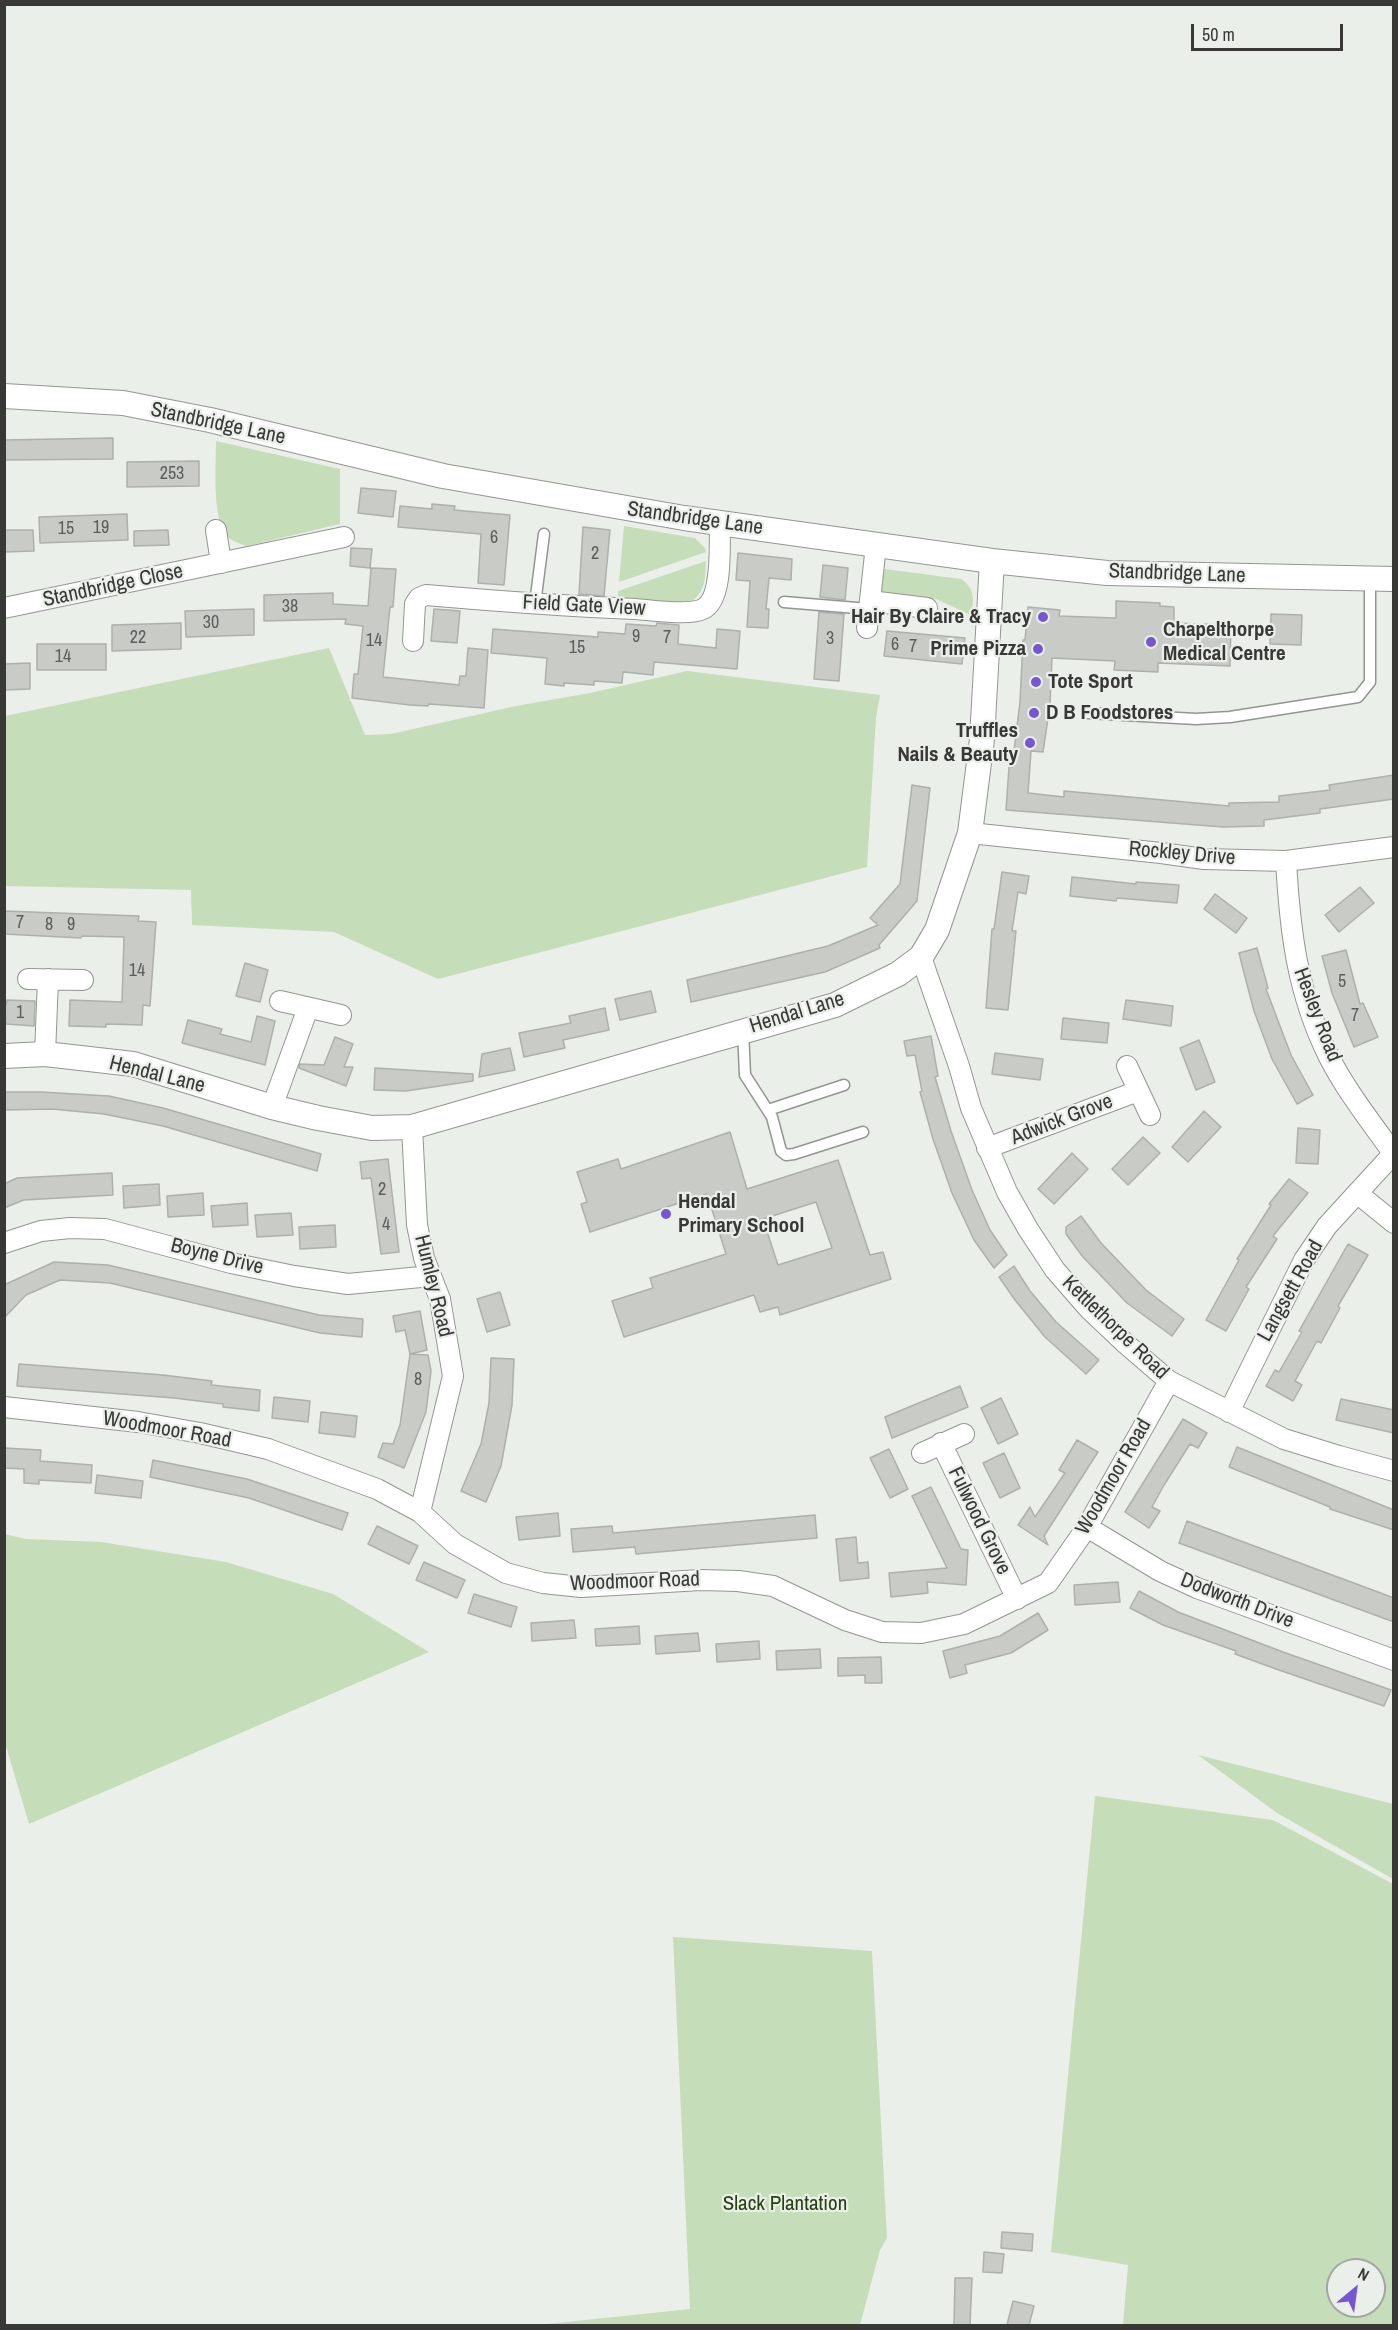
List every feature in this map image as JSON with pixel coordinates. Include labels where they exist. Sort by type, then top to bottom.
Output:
[{"type":"street","name":"Standbridge Lane","points":[[4,396],[123,403],[210,420],[443,476],[601,505],[992,561],[1107,573],[1382,579]]},
{"type":"street","name":"Field Gate View","points":[[413,641],[415,604],[419,598],[426,595],[535,604],[691,612],[704,609],[713,600],[717,588],[720,523]]},
{"type":"street","points":[[216,530],[220,563]]},
{"type":"street","name":"Standbridge Close","points":[[4,608],[344,537]]},
{"type":"street","points":[[876,545],[868,613],[927,608]]},
{"type":"street","name":"Hendal Lane","points":[[4,1056],[45,1054],[133,1064],[272,1107],[372,1128],[412,1127],[835,1005],[898,974],[921,957],[937,930],[970,833],[982,739],[992,561]]},
{"type":"street","name":"Rockley Drive","points":[[970,833],[1161,853],[1204,860],[1286,861],[1394,848]]},
{"type":"street","name":"Hesley Road","points":[[1286,861],[1289,924],[1294,955],[1307,1002],[1329,1056],[1353,1098],[1393,1153]]},
{"type":"street","name":"Kettlethorpe Road","points":[[921,957],[987,1148],[1022,1220],[1055,1270],[1096,1316],[1169,1381],[1284,1439],[1394,1471]]},
{"type":"street","points":[[28,978],[82,980]]},
{"type":"street","points":[[45,1054],[48,979]]},
{"type":"street","points":[[280,1001],[340,1015]]},
{"type":"street","points":[[272,1107],[308,1008]]},
{"type":"street","name":"Adwick Grove","points":[[1127,1066],[1150,1115]]},
{"type":"street","name":"Adwick Grove","points":[[987,1148],[1138,1091]]},
{"type":"street","name":"Humley Road","points":[[412,1127],[417,1225],[424,1258],[440,1299],[453,1376],[420,1512]]},
{"type":"street","name":"Langsett Road","points":[[1229,1412],[1304,1260],[1327,1226],[1393,1153]]},
{"type":"street","points":[[1357,1192],[1394,1223]]},
{"type":"street","name":"Boyne Drive","points":[[4,1244],[42,1231],[70,1228],[105,1229],[231,1263],[348,1284],[431,1276]]},
{"type":"street","name":"Woodmoor Road","points":[[4,1407],[138,1422],[200,1433],[268,1449],[377,1489],[420,1512],[456,1544],[507,1574],[543,1583],[581,1587],[701,1580],[761,1584],[773,1586],[845,1620],[882,1632],[921,1633],[964,1623],[1048,1583],[1087,1527],[1169,1381]]},
{"type":"street","name":"Fulwood Grove","points":[[922,1453],[964,1434]]},
{"type":"street","name":"Fulwood Grove","points":[[941,1443],[1017,1599]]},
{"type":"street","name":"Dodworth Drive","points":[[1087,1527],[1160,1571],[1197,1588],[1394,1660]]},
{"type":"lane","points":[[535,604],[544,534]]},
{"type":"lane","points":[[1089,713],[1196,719],[1230,717],[1358,697],[1370,681],[1382,579]]},
{"type":"lane","points":[[784,602],[868,613]]},
{"type":"lane","points":[[743,1030],[745,1075],[772,1117],[781,1151],[786,1155],[794,1154],[863,1132]]},
{"type":"lane","points":[[768,1110],[844,1085]]},
{"type":"green space","points":[[216,441],[340,469],[340,524],[247,546],[230,539],[222,527],[217,503]]},
{"type":"green space","points":[[624,526],[695,538],[706,552],[619,582]]},
{"type":"green space","points":[[706,561],[702,589],[691,602],[618,599],[618,591]]},
{"type":"green space","points":[[877,568],[961,579],[971,590],[973,604],[971,615],[936,599],[874,593]]},
{"type":"green space","points":[[329,648],[365,735],[391,734],[687,671],[880,695],[876,718],[867,867],[438,979],[334,932],[192,925],[191,890],[5,886],[5,716]]},
{"type":"green space","points":[[4,1534],[26,1539],[101,1542],[226,1562],[333,1594],[429,1652],[29,1824],[5,1743]]},
{"type":"green space","points":[[1198,1755],[1393,1804],[1393,1879],[1277,1813]]},
{"type":"green space","points":[[1095,1796],[1273,1820],[1393,1884],[1393,2325],[1123,2325],[1128,2265],[1051,2252]]},
{"type":"green space","name":"Slack Plantation","points":[[673,1937],[872,1951],[887,2238],[880,2250],[860,2325],[538,2325],[690,2309]]},
{"type":"building","points":[[113,438],[113,459],[4,460],[4,440]]},
{"type":"building","points":[[199,461],[199,486],[127,487],[127,462]]},
{"type":"building","points":[[361,488],[396,491],[393,517],[358,513]]},
{"type":"building","points":[[432,504],[455,506],[454,510],[510,515],[504,585],[478,583],[481,534],[398,527],[400,506],[432,509]]},
{"type":"building","points":[[127,514],[128,540],[40,543],[39,517]]},
{"type":"building","points":[[583,527],[610,530],[604,596],[579,594]]},
{"type":"building","points":[[4,530],[33,530],[34,551],[4,552]]},
{"type":"building","points":[[168,530],[169,545],[134,546],[134,531]]},
{"type":"building","points":[[351,548],[372,549],[370,568],[350,566]]},
{"type":"building","points":[[738,553],[792,559],[791,580],[769,578],[766,609],[769,609],[768,628],[747,627],[750,581],[736,580]]},
{"type":"building","points":[[823,565],[848,568],[845,600],[820,597]]},
{"type":"building","points":[[371,568],[396,569],[383,677],[459,685],[460,676],[466,676],[468,648],[488,650],[484,708],[410,705],[352,698],[354,674],[358,674],[363,626],[345,624],[346,619],[264,621],[264,595],[333,593],[333,604],[368,606]]},
{"type":"building","points":[[1116,601],[1160,603],[1160,606],[1174,607],[1174,623],[1231,625],[1230,666],[1158,663],[1158,672],[1114,670],[1115,661],[1052,658],[1050,705],[1043,752],[1031,751],[1028,793],[1064,797],[1064,791],[1229,806],[1229,803],[1279,802],[1279,796],[1330,790],[1329,785],[1394,775],[1394,799],[1320,809],[1320,813],[1264,820],[1264,826],[1223,827],[1006,810],[1009,767],[1012,767],[1020,702],[1023,640],[1025,640],[1028,607],[1060,610],[1059,616],[1116,618]]},
{"type":"building","points":[[254,609],[254,635],[186,637],[185,611]]},
{"type":"building","points":[[434,609],[460,611],[457,643],[431,641]]},
{"type":"building","points":[[819,612],[844,614],[839,681],[814,679]]},
{"type":"building","points":[[1271,614],[1302,615],[1301,645],[1270,644]]},
{"type":"building","points":[[181,623],[181,649],[112,651],[112,625]]},
{"type":"building","points":[[657,623],[679,625],[678,644],[716,648],[717,629],[740,631],[737,669],[654,662],[653,675],[623,672],[622,683],[594,681],[594,685],[564,683],[564,686],[545,684],[547,658],[491,653],[493,629],[598,637],[598,632],[625,634],[626,624],[656,626]]},
{"type":"building","points":[[887,631],[965,638],[962,664],[884,656]]},
{"type":"building","points":[[37,644],[106,644],[106,670],[37,670]]},
{"type":"building","points":[[30,663],[30,689],[4,690],[4,664]]},
{"type":"building","points":[[912,785],[930,788],[917,901],[879,945],[880,948],[825,972],[691,1002],[687,980],[828,946],[878,925],[870,918],[900,884]]},
{"type":"building","points":[[1002,872],[1029,876],[1026,894],[1018,892],[1012,931],[1016,931],[1008,1010],[986,1008],[992,929],[994,929]]},
{"type":"building","points":[[1072,877],[1136,884],[1136,882],[1179,885],[1177,903],[1117,898],[1116,901],[1070,896]]},
{"type":"building","points":[[1360,887],[1374,903],[1339,932],[1325,915]]},
{"type":"building","points":[[1215,894],[1247,918],[1236,933],[1204,909]]},
{"type":"building","points":[[4,911],[139,916],[138,921],[156,922],[150,1006],[143,1005],[142,1025],[69,1026],[70,1000],[122,1002],[124,937],[82,936],[81,938],[4,934]]},
{"type":"building","points":[[1257,948],[1268,988],[1266,989],[1291,1055],[1313,1095],[1297,1104],[1272,1059],[1254,1011],[1244,973],[1239,953]]},
{"type":"building","points":[[1346,950],[1360,1004],[1363,1003],[1378,1037],[1354,1047],[1332,993],[1322,956]]},
{"type":"building","points":[[245,963],[268,970],[260,1002],[236,996]]},
{"type":"building","points":[[651,991],[656,1012],[620,1020],[615,999]]},
{"type":"building","points":[[7,1000],[35,1001],[34,1026],[6,1024],[4,1005]]},
{"type":"building","points":[[1126,1000],[1173,1006],[1171,1026],[1123,1019]]},
{"type":"building","points":[[605,1008],[609,1030],[563,1040],[565,1048],[524,1057],[519,1033],[571,1023],[569,1016]]},
{"type":"building","points":[[257,1016],[275,1021],[265,1065],[182,1043],[188,1020],[222,1029],[220,1034],[251,1042]]},
{"type":"building","points":[[1063,1018],[1109,1023],[1107,1043],[1061,1039]]},
{"type":"building","points":[[931,1036],[938,1076],[935,1077],[951,1131],[972,1190],[990,1230],[1007,1255],[994,1268],[974,1240],[952,1193],[933,1139],[920,1092],[922,1091],[915,1055],[907,1056],[904,1041]]},
{"type":"building","points":[[335,1037],[353,1044],[344,1067],[353,1067],[346,1086],[299,1068],[300,1064],[324,1065]]},
{"type":"building","points":[[1199,1040],[1215,1082],[1196,1090],[1180,1048]]},
{"type":"building","points":[[510,1048],[515,1070],[479,1077],[482,1054]]},
{"type":"building","points":[[995,1053],[1043,1059],[1040,1080],[992,1074]]},
{"type":"building","points":[[375,1068],[473,1074],[473,1081],[406,1091],[374,1090]]},
{"type":"building","points":[[4,1092],[109,1096],[163,1108],[321,1154],[317,1171],[163,1126],[104,1114],[52,1109],[4,1110]]},
{"type":"building","points":[[1204,1111],[1221,1127],[1188,1162],[1172,1147]]},
{"type":"building","points":[[1298,1128],[1320,1130],[1318,1164],[1296,1163]]},
{"type":"building","points":[[730,1132],[747,1189],[838,1160],[870,1255],[883,1252],[891,1279],[780,1315],[778,1307],[760,1312],[754,1295],[624,1337],[612,1301],[653,1288],[650,1278],[726,1254],[707,1194],[590,1232],[581,1204],[587,1202],[577,1172],[618,1159],[621,1169]],"holes":[[[816,1202],[832,1248],[778,1265],[763,1219]]]},
{"type":"building","points":[[1143,1137],[1160,1153],[1128,1185],[1112,1169]]},
{"type":"building","points":[[1072,1153],[1088,1169],[1054,1204],[1038,1189]]},
{"type":"building","points":[[388,1159],[399,1252],[381,1254],[371,1178],[362,1179],[360,1162]]},
{"type":"building","points":[[112,1173],[113,1195],[24,1200],[4,1208],[4,1184],[17,1178]]},
{"type":"building","points":[[1289,1179],[1308,1193],[1273,1236],[1277,1239],[1246,1287],[1249,1289],[1226,1331],[1206,1320],[1239,1260],[1237,1259],[1271,1205],[1269,1204]]},
{"type":"building","points":[[159,1184],[160,1205],[124,1208],[123,1186]]},
{"type":"building","points":[[203,1193],[204,1215],[168,1217],[167,1196]]},
{"type":"building","points":[[247,1203],[248,1225],[213,1227],[211,1206]]},
{"type":"building","points":[[291,1213],[293,1235],[257,1237],[255,1215]]},
{"type":"building","points":[[1081,1216],[1101,1243],[1146,1290],[1184,1319],[1172,1336],[1127,1303],[1083,1257],[1066,1234],[1066,1227]]},
{"type":"building","points":[[335,1225],[336,1247],[300,1249],[299,1227]]},
{"type":"building","points":[[1348,1244],[1368,1255],[1338,1306],[1340,1308],[1321,1343],[1317,1341],[1295,1381],[1302,1385],[1293,1401],[1266,1386],[1275,1370],[1279,1372],[1302,1332],[1299,1331]]},
{"type":"building","points":[[54,1262],[108,1265],[319,1315],[363,1319],[362,1337],[320,1333],[110,1283],[60,1280],[26,1295],[4,1318],[4,1285]]},
{"type":"building","points":[[1014,1266],[1030,1291],[1056,1322],[1099,1360],[1086,1374],[1045,1337],[999,1277]]},
{"type":"building","points":[[500,1292],[510,1325],[487,1332],[477,1299]]},
{"type":"building","points":[[420,1311],[427,1350],[410,1354],[405,1330],[396,1332],[393,1316]]},
{"type":"building","points":[[410,1354],[428,1355],[431,1371],[426,1412],[404,1468],[378,1457],[383,1443],[393,1444],[400,1425]]},
{"type":"building","points":[[491,1358],[514,1359],[512,1405],[501,1466],[486,1502],[461,1491],[481,1444],[489,1403]]},
{"type":"building","points":[[19,1364],[163,1375],[212,1381],[211,1385],[260,1390],[259,1411],[174,1398],[17,1386]]},
{"type":"building","points":[[960,1386],[968,1407],[892,1438],[885,1417]]},
{"type":"building","points":[[274,1397],[310,1401],[308,1422],[272,1418]]},
{"type":"building","points":[[1001,1398],[1018,1434],[998,1444],[981,1408]]},
{"type":"building","points":[[1341,1399],[1394,1410],[1394,1433],[1336,1420]]},
{"type":"building","points":[[321,1412],[357,1416],[355,1437],[319,1433]]},
{"type":"building","points":[[1183,1419],[1207,1433],[1198,1448],[1190,1444],[1164,1485],[1152,1507],[1160,1511],[1149,1528],[1125,1512]]},
{"type":"building","points":[[1077,1440],[1098,1452],[1044,1536],[1048,1545],[1018,1525],[1030,1507],[1035,1517],[1065,1473],[1059,1470]]},
{"type":"building","points":[[1237,1447],[1394,1510],[1394,1530],[1330,1509],[1330,1507],[1229,1467]]},
{"type":"building","points":[[4,1448],[41,1450],[40,1461],[92,1465],[91,1483],[39,1480],[39,1484],[24,1483],[24,1469],[4,1468]]},
{"type":"building","points":[[889,1449],[908,1489],[890,1498],[870,1458]]},
{"type":"building","points":[[1004,1453],[1020,1488],[1000,1498],[983,1463]]},
{"type":"building","points":[[153,1460],[247,1479],[348,1513],[342,1530],[249,1498],[150,1477]]},
{"type":"building","points":[[97,1475],[143,1481],[141,1498],[95,1493]]},
{"type":"building","points":[[931,1487],[961,1549],[968,1550],[966,1585],[927,1582],[928,1593],[891,1597],[889,1573],[947,1568],[912,1496]]},
{"type":"building","points":[[558,1513],[560,1536],[519,1540],[516,1517]]},
{"type":"building","points":[[815,1515],[817,1538],[636,1554],[635,1547],[573,1552],[571,1529],[612,1526],[613,1533]]},
{"type":"building","points":[[1187,1521],[1394,1598],[1394,1622],[1179,1543]]},
{"type":"building","points":[[377,1526],[418,1546],[409,1564],[368,1544]]},
{"type":"building","points":[[856,1537],[858,1563],[868,1562],[869,1578],[840,1581],[836,1539]]},
{"type":"building","points":[[424,1562],[465,1580],[457,1598],[416,1580]]},
{"type":"building","points":[[1118,1582],[1120,1602],[1075,1605],[1074,1585]]},
{"type":"building","points":[[1139,1591],[1178,1612],[1391,1690],[1384,1706],[1235,1654],[1236,1651],[1163,1625],[1130,1608]]},
{"type":"building","points":[[474,1594],[517,1607],[511,1627],[468,1613]]},
{"type":"building","points":[[1038,1613],[1048,1630],[1011,1653],[965,1665],[967,1673],[950,1678],[943,1651],[1000,1636]]},
{"type":"building","points":[[574,1620],[576,1638],[532,1641],[531,1623]]},
{"type":"building","points":[[639,1626],[640,1644],[596,1646],[595,1629]]},
{"type":"building","points":[[698,1633],[700,1651],[656,1654],[655,1636]]},
{"type":"building","points":[[759,1641],[760,1659],[717,1662],[716,1644]]},
{"type":"building","points":[[820,1649],[821,1668],[777,1670],[776,1651]]},
{"type":"building","points":[[881,1657],[882,1683],[865,1683],[865,1675],[838,1676],[838,1658]]},
{"type":"building","points":[[1002,2232],[1033,2234],[1032,2251],[1001,2248]]},
{"type":"building","points":[[984,2252],[1004,2254],[1002,2273],[983,2272]]},
{"type":"building","points":[[955,2278],[972,2278],[970,2325],[954,2325]]},
{"type":"building","points":[[1013,2301],[1034,2306],[1029,2325],[1007,2325]]},
{"type":"place","name":"Hair By Claire & Tracy","points":[[1043,617]]},
{"type":"place","name":"Chapelthorpe Medical Centre","points":[[1151,642]]},
{"type":"place","name":"Prime Pizza","points":[[1038,649]]},
{"type":"place","name":"Tote Sport","points":[[1036,682]]},
{"type":"place","name":"D B Foodstores","points":[[1034,713]]},
{"type":"place","name":"Truffles Nails & Beauty","points":[[1030,743]]},
{"type":"place","name":"Hendal Primary School","points":[[666,1214]]}]
